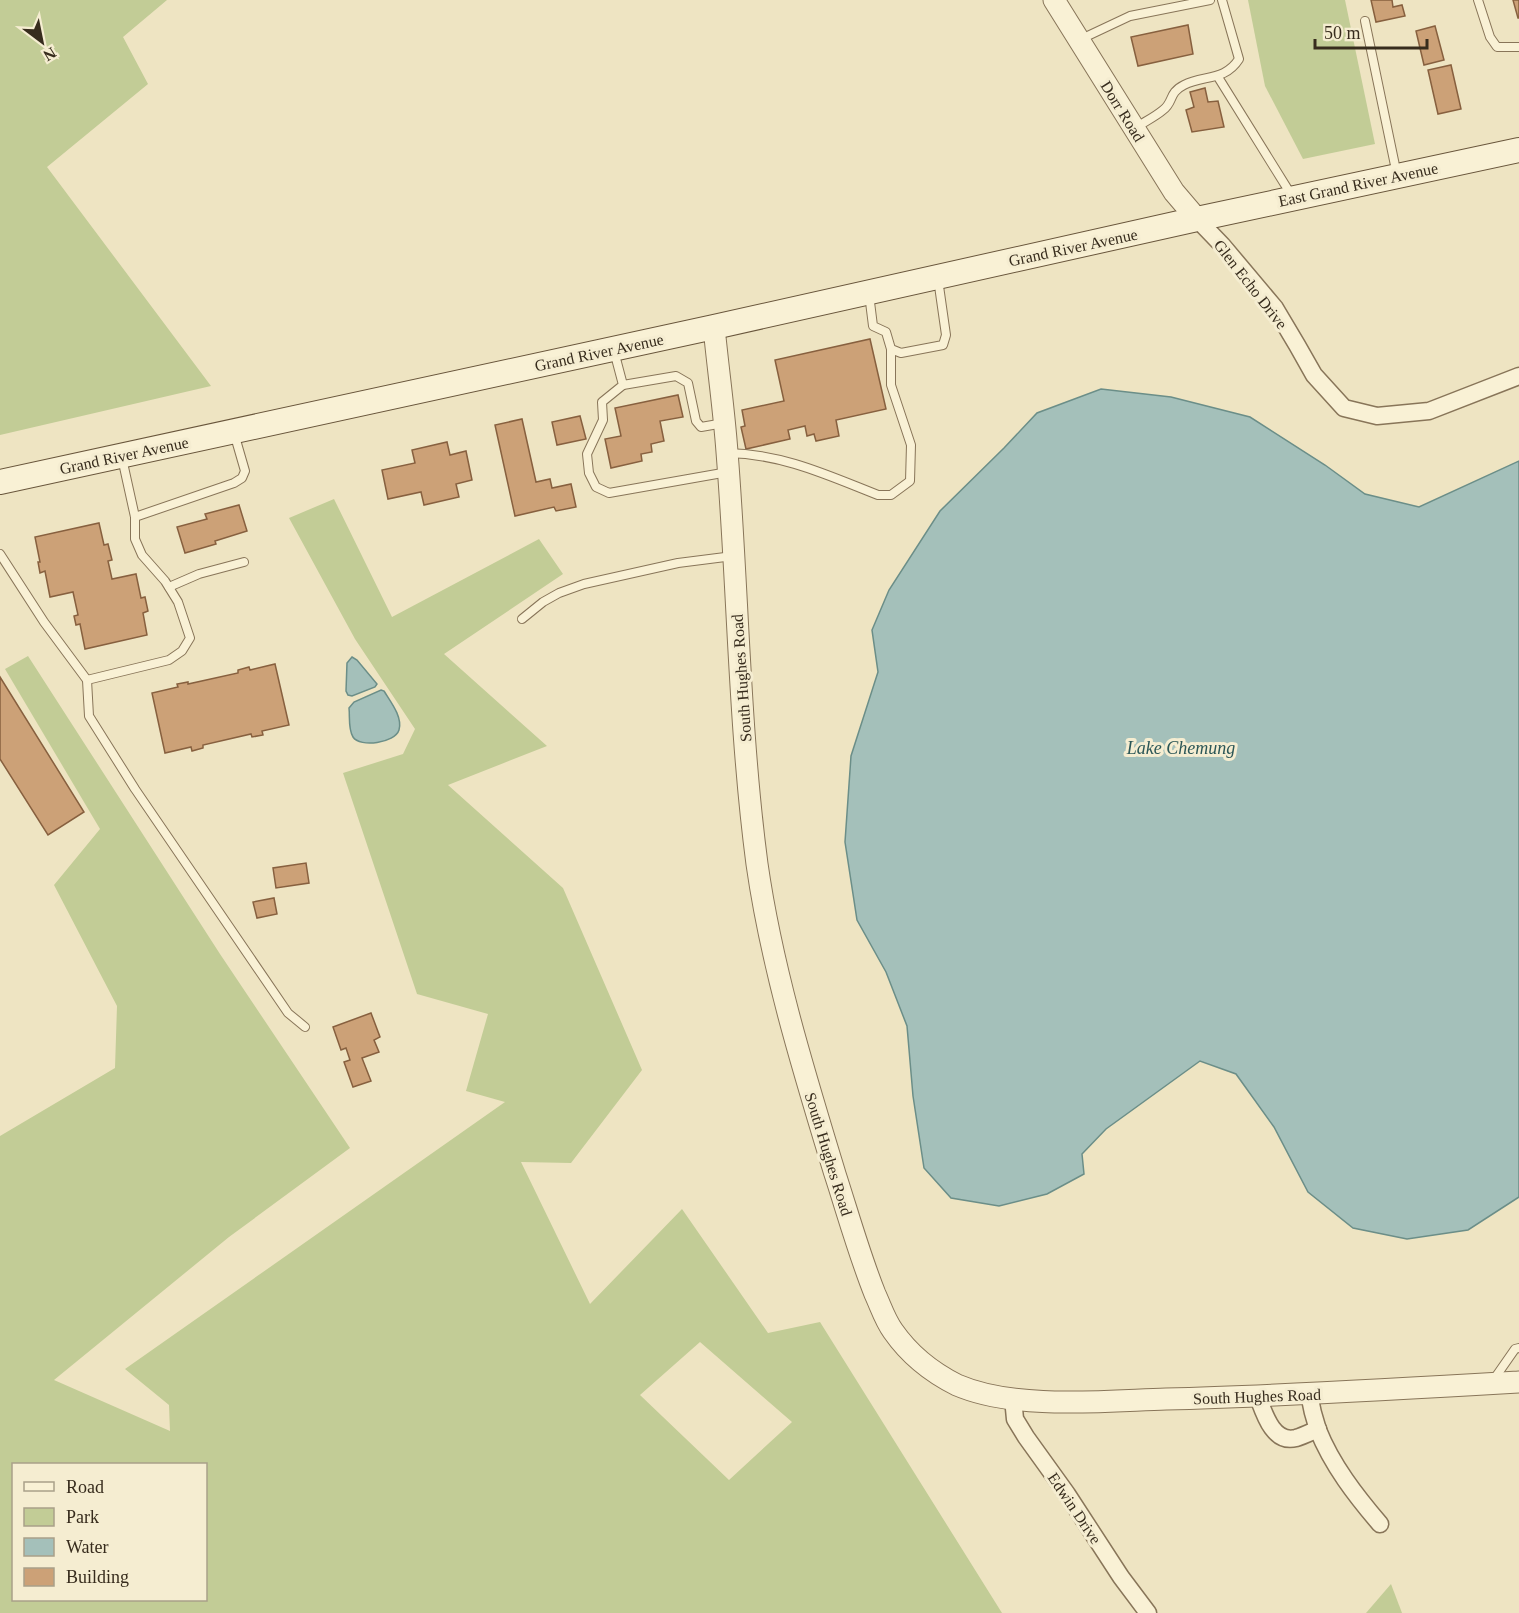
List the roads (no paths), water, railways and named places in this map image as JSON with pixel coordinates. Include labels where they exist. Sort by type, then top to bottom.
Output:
[{"type":"main road","name":"East Grand River Avenue","points":[[1197,219],[1519,150]]},
{"type":"main road","name":"Grand River Avenue","points":[[0,482],[714,327],[1197,219]]},
{"type":"street","name":"Dorr Road","points":[[1054,0],[1174,192],[1197,219]]},
{"type":"street","name":"Glen Echo Drive","points":[[1197,219],[1275,308],[1314,375],[1344,408],[1377,416],[1429,411],[1519,376]]},
{"type":"street","name":"South Hughes Road","points":[[714,327],[728,462],[749,795],[768,923],[787,1007],[862,1262],[885,1317],[900,1341],[920,1361],[944,1378],[964,1387],[985,1394],[1054,1402],[1258,1397],[1519,1382]]},
{"type":"street","points":[[1308,1394],[1325,1446],[1340,1472],[1380,1524]]},
{"type":"street","points":[[1258,1397],[1268,1423],[1278,1435],[1293,1439],[1318,1429]]},
{"type":"street","name":"Edwin Drive","points":[[1013,1398],[1015,1419],[1026,1437],[1148,1613]]},
{"type":"lane","points":[[1079,40],[1130,16],[1210,0]]},
{"type":"lane","points":[[1134,128],[1164,110],[1173,93],[1185,84],[1218,76],[1234,67],[1239,59],[1222,0]]},
{"type":"lane","points":[[1478,0],[1490,37],[1497,47],[1519,47]]},
{"type":"lane","points":[[1365,21],[1398,176]]},
{"type":"lane","points":[[1218,76],[1293,198]]},
{"type":"lane","points":[[891,349],[900,353],[943,345],[946,335],[938,276]]},
{"type":"lane","points":[[724,423],[701,427],[696,422],[688,383],[676,376],[623,386],[602,402],[603,420],[587,454],[590,473],[596,487],[609,493],[728,462],[748,453],[799,464],[878,495],[891,495],[910,481],[911,445],[891,385],[891,349],[886,332],[873,326],[868,292]]},
{"type":"lane","points":[[614,348],[623,386]]},
{"type":"lane","points":[[135,517],[234,483],[242,478],[245,471],[234,431]]},
{"type":"lane","points":[[87,680],[168,660],[182,651],[190,638],[178,602],[169,587],[142,555],[135,539],[135,517],[121,456]]},
{"type":"lane","points":[[0,554],[44,622],[87,680],[89,716],[135,789],[288,1013],[305,1027]]},
{"type":"lane","points":[[522,619],[543,602],[559,593],[584,584],[678,562],[733,556]]},
{"type":"lane","points":[[169,587],[199,574],[244,562]]},
{"type":"lane","points":[[1491,1384],[1515,1349],[1519,1348]]},
{"type":"water","name":"Lake Chemung","points":[[1101,389],[1171,397],[1250,417],[1325,465],[1365,494],[1419,507],[1519,461],[1519,1197],[1468,1230],[1407,1239],[1353,1228],[1308,1192],[1274,1127],[1236,1074],[1200,1061],[1106,1129],[1082,1154],[1084,1174],[1047,1194],[999,1206],[951,1198],[924,1168],[913,1096],[907,1026],[886,972],[857,920],[845,842],[851,756],[878,672],[872,630],[889,590],[940,511],[1037,413]]},
{"type":"water","points":[[352,657],[377,684],[375,687],[352,696],[346,691],[347,663]]},
{"type":"water","points":[[381,690],[384,691],[395,709],[400,725],[399,730],[391,738],[377,743],[357,740],[350,730],[349,708],[354,702]]}]
